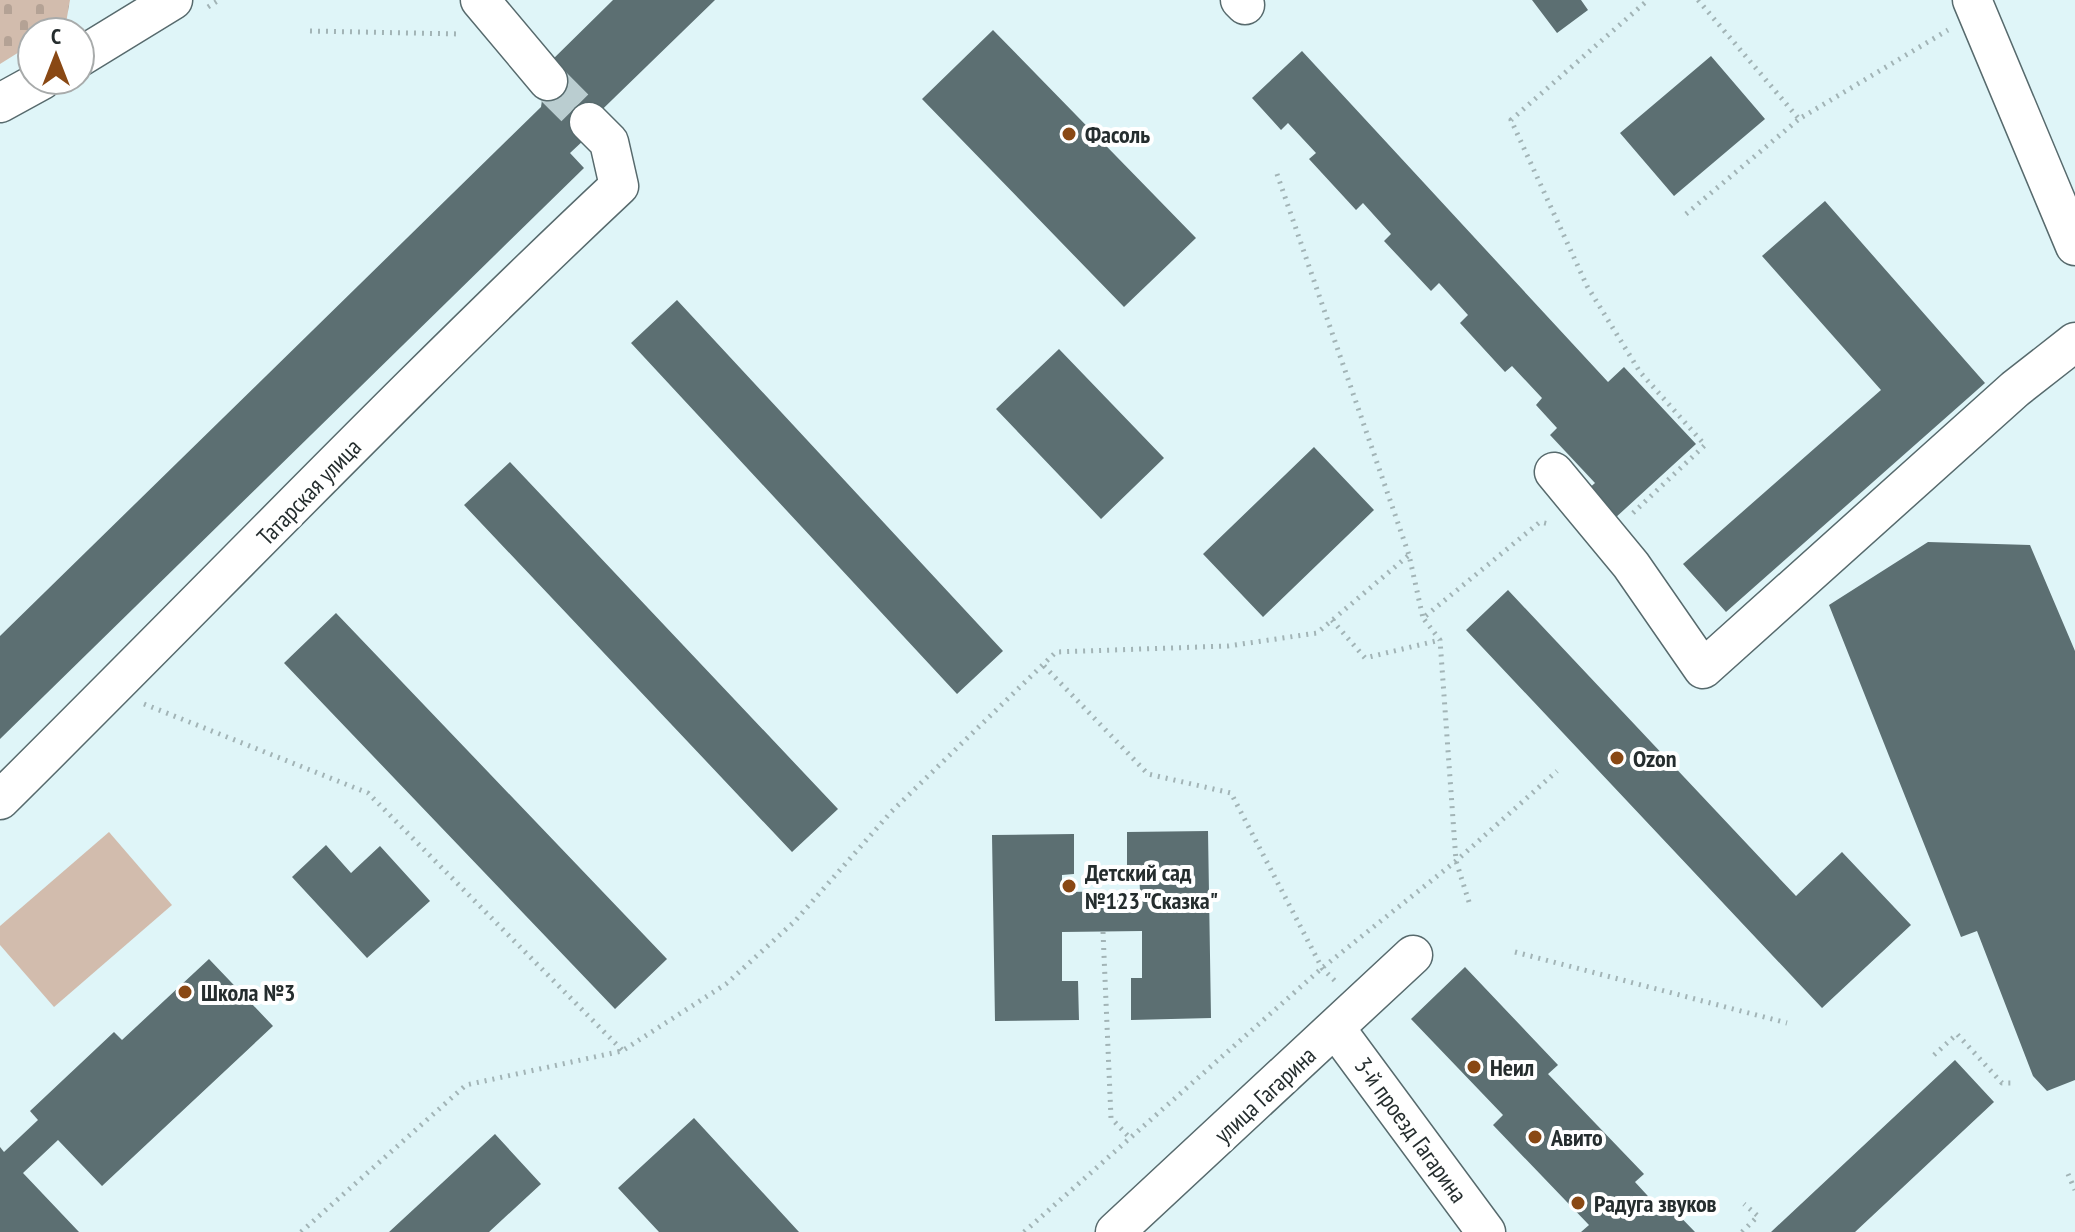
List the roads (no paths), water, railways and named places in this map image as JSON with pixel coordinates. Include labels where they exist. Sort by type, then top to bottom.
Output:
[{"type":"street","points":[[96,47],[173,0]]},
{"type":"street","points":[[480,0],[548,81]]},
{"type":"street","points":[[1975,6],[2075,246]]},
{"type":"street","name":"Татарская улица","points":[[0,800],[290,512],[457,338],[619,186],[609,142],[589,122]]},
{"type":"street","points":[[1554,472],[1608,536],[1703,669],[2015,389],[2075,342]]},
{"type":"street","name":"улица Гагарина","points":[[1115,1232],[1413,955]]},
{"type":"street","name":"3-й проезд Гагарина","points":[[1348,1018],[1486,1232]]},
{"type":"tunnel","points":[[548,81],[589,122]]},
{"type":"place","name":"Фасоль","points":[[1069,134]]},
{"type":"place","name":"Ozon","points":[[1617,758]]},
{"type":"place","name":"Детский сад №123 \"Сказка\"","points":[[1069,886]]},
{"type":"place","name":"Школа №3","points":[[185,992]]},
{"type":"place","name":"Неил","points":[[1474,1067]]},
{"type":"place","name":"Авито","points":[[1535,1137]]},
{"type":"place","name":"Радуга звуков","points":[[1578,1203]]}]
